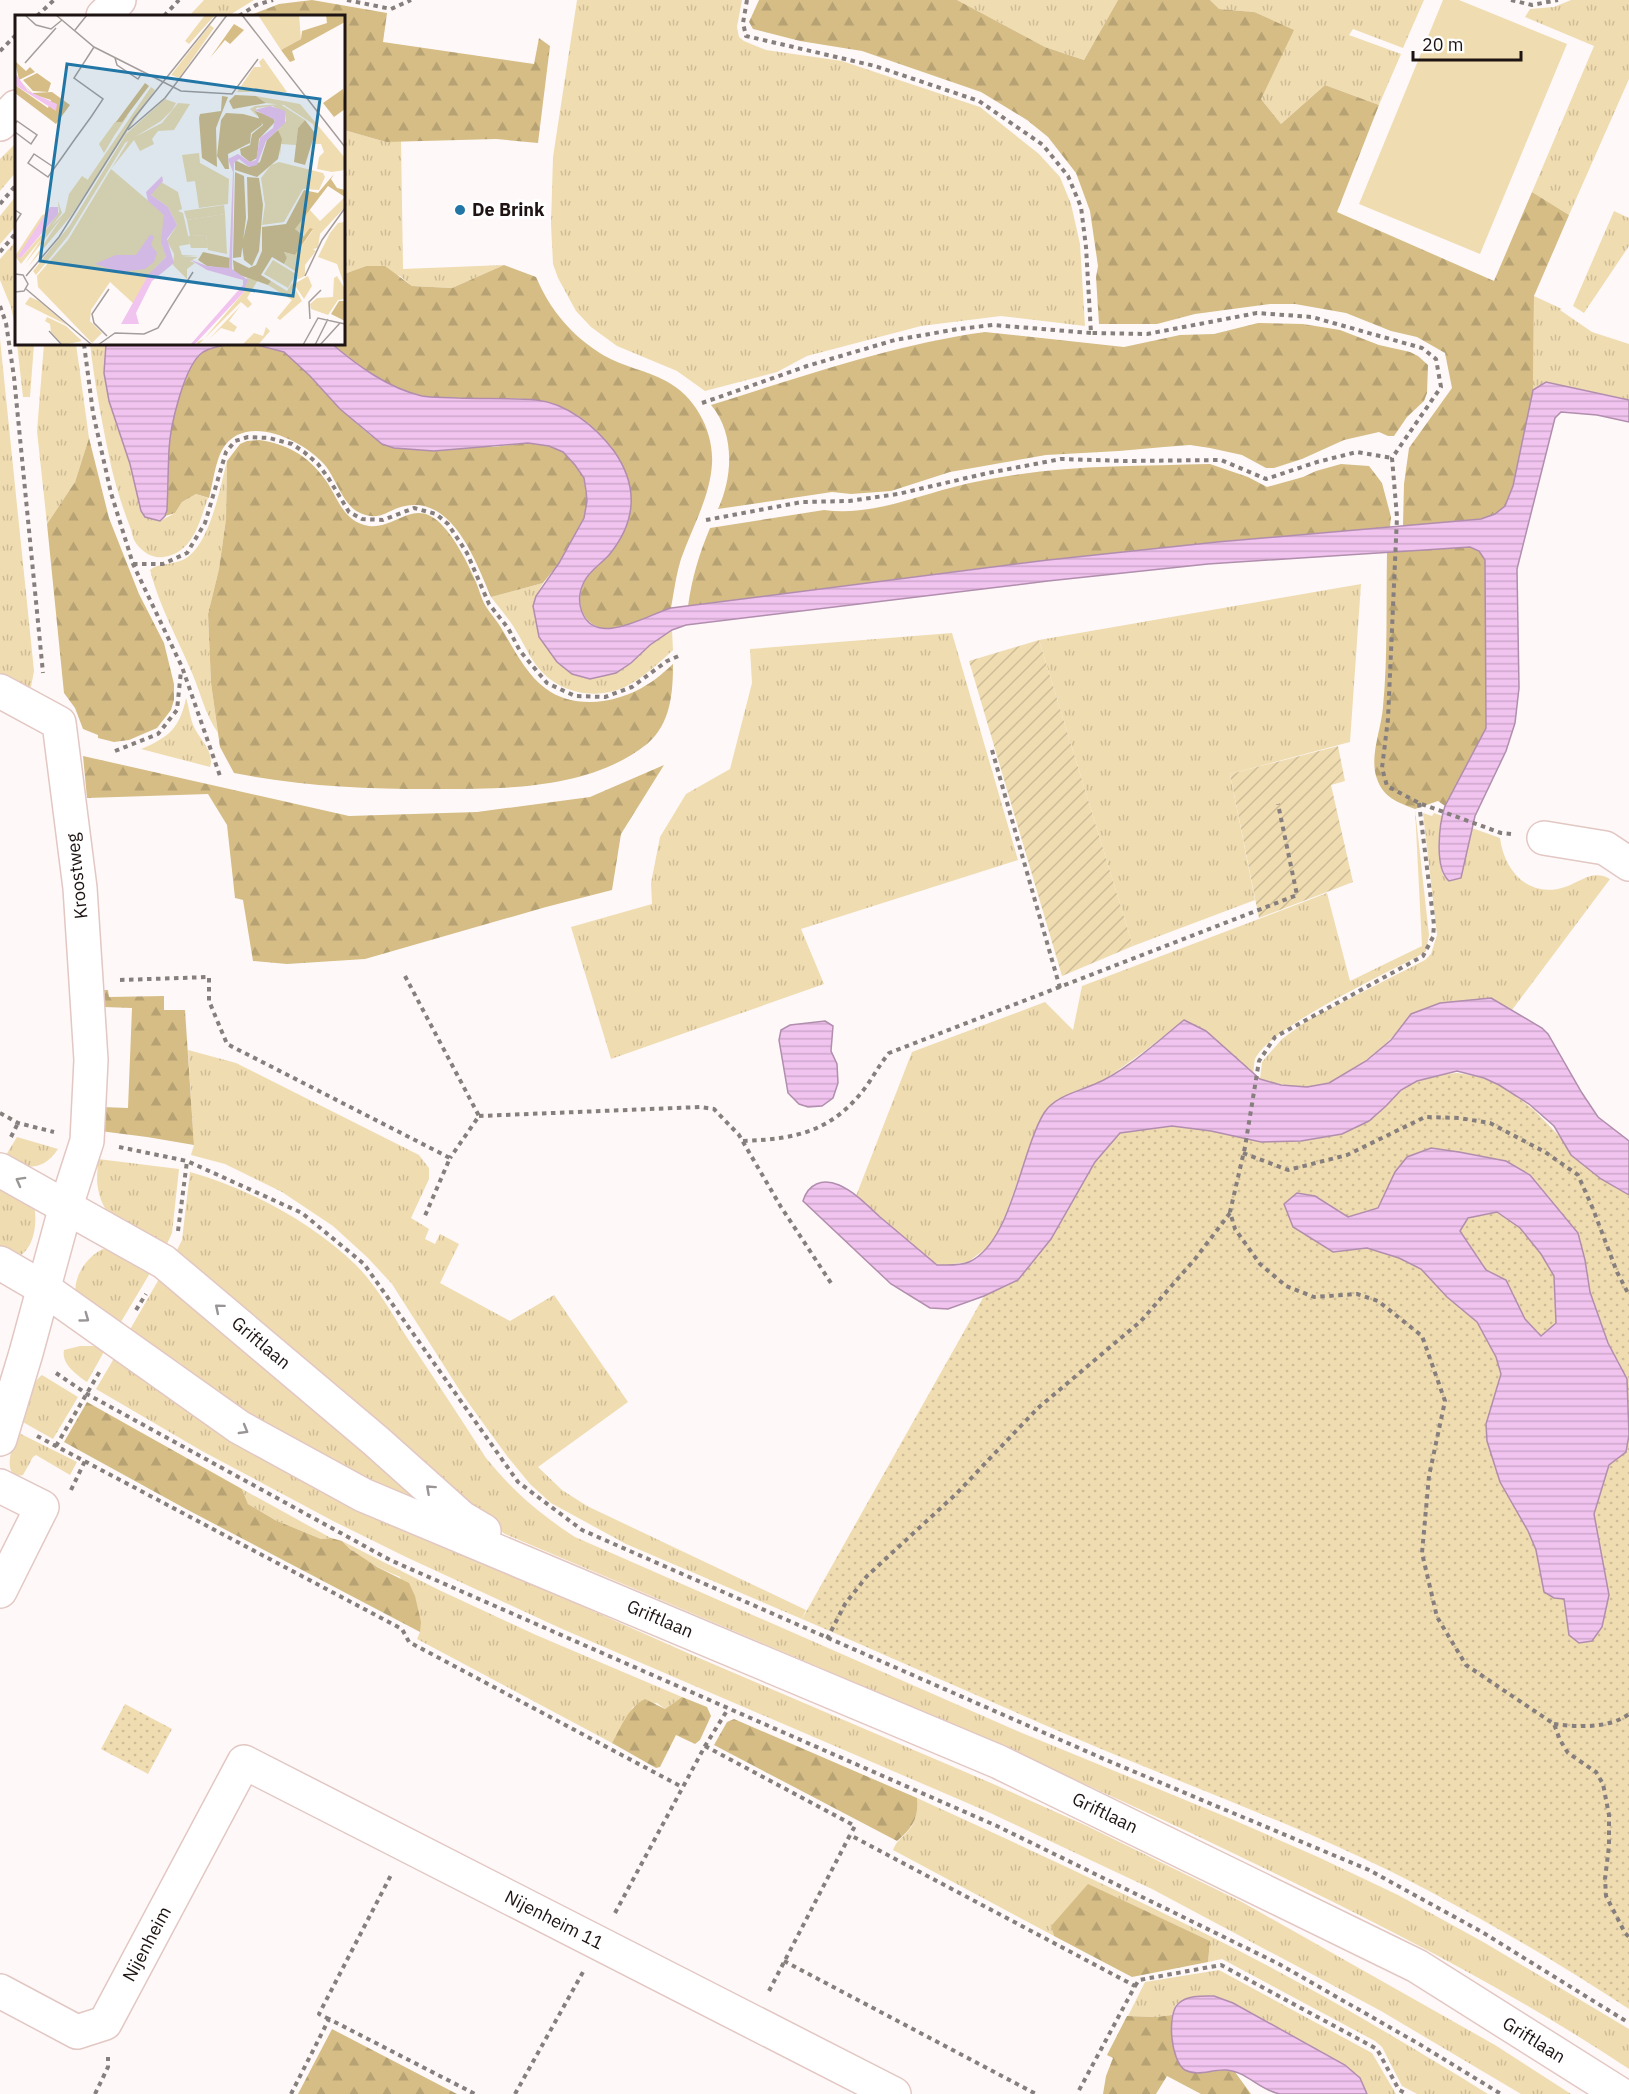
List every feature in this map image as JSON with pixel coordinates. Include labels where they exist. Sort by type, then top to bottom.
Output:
[{"type":"street","points":[[104,15],[119,0]]},
{"type":"street","points":[[0,124],[15,108]]},
{"type":"street","points":[[0,691],[59,723]]},
{"type":"street","name":"Kroostweg","points":[[3,1430],[66,1206],[87,1141],[91,1059],[80,888],[59,723]]},
{"type":"street","points":[[1544,838],[1605,848],[1629,864]]},
{"type":"street","name":"Griftlaan","points":[[0,1170],[164,1262],[376,1441],[462,1518],[566,1579]]},
{"type":"street","name":"Griftlaan","points":[[0,1263],[43,1288],[239,1427],[363,1495],[999,1762],[1417,1966],[1620,2094]]},
{"type":"street","points":[[0,1486],[42,1507],[0,1591]]},
{"type":"street","name":"Nijenheim 11","points":[[244,1762],[754,2022],[859,2086],[894,2094]]},
{"type":"street","name":"Nijenheim","points":[[0,1991],[77,2032],[105,2023],[244,1762]]},
{"type":"path","points":[[38,15],[54,0]]},
{"type":"path","points":[[166,15],[179,0]]},
{"type":"path","points":[[240,15],[256,5],[273,0]]},
{"type":"path","points":[[347,0],[391,9],[411,0]]},
{"type":"path","points":[[747,0],[743,23],[746,36],[875,66],[979,101],[1043,145],[1068,176],[1081,207],[1086,246],[1091,333]]},
{"type":"path","points":[[1511,0],[1532,5],[1558,0]]},
{"type":"path","points":[[0,51],[15,37]]},
{"type":"path","points":[[0,204],[15,186]]},
{"type":"path","points":[[0,252],[15,233]]},
{"type":"path","points":[[0,306],[6,323],[14,377],[43,676],[59,723]]},
{"type":"path","points":[[702,403],[807,366],[895,340],[993,325],[1091,333],[1147,334],[1257,313],[1312,317],[1422,348],[1436,359],[1441,387],[1392,458],[1397,517],[1396,564],[1388,720],[1382,768],[1387,786],[1419,803],[1484,827]]},
{"type":"path","points":[[84,345],[93,413],[111,493],[133,564],[182,668],[220,776]]},
{"type":"path","points":[[133,564],[163,564],[187,553],[205,523],[226,452],[235,441],[259,436],[292,444],[304,452],[318,464],[349,512],[362,519],[383,520],[414,508],[436,514],[448,524],[467,553],[489,604],[508,628],[520,651],[547,683],[575,696],[604,697],[632,687],[667,661],[681,655]]},
{"type":"path","points":[[706,520],[802,502],[849,501],[898,495],[988,473],[1061,459],[1221,460],[1266,479],[1357,452],[1392,458]]},
{"type":"path","points":[[115,752],[158,734],[171,718],[177,710],[182,668]]},
{"type":"path","points":[[992,750],[1060,988]]},
{"type":"path","points":[[827,1639],[845,1605],[867,1576],[956,1494],[1038,1408],[1141,1321],[1194,1259],[1230,1212],[1245,1147],[1259,1061],[1275,1037],[1423,956],[1433,937],[1434,925],[1419,803]]},
{"type":"path","points":[[743,1141],[807,1134],[837,1117],[868,1084],[878,1066],[890,1053],[1297,895],[1278,804]]},
{"type":"path","points":[[86,981],[209,976],[209,1000],[228,1044],[450,1158]]},
{"type":"path","points":[[405,976],[478,1116]]},
{"type":"path","points":[[478,1116],[700,1107],[714,1109],[743,1141],[781,1207],[833,1286]]},
{"type":"path","points":[[0,1113],[18,1123],[87,1141],[187,1161],[302,1213],[364,1264],[518,1482],[582,1530],[1104,1759],[1369,1870],[1482,1932],[1629,2023]]},
{"type":"path","points":[[424,1218],[450,1158],[478,1116]]},
{"type":"path","points":[[1243,1153],[1288,1170],[1347,1155],[1425,1117],[1459,1118],[1490,1123],[1545,1152],[1578,1176],[1617,1272],[1629,1295]]},
{"type":"path","points":[[1230,1212],[1235,1229],[1260,1264],[1286,1286],[1314,1297],[1357,1294],[1378,1301],[1422,1336],[1445,1401],[1429,1476],[1422,1553],[1437,1617],[1466,1665],[1554,1724],[1582,1727],[1603,1724],[1629,1714]]},
{"type":"path","points":[[26,1353],[87,1394],[390,1560],[997,1826],[1279,1964],[1501,2094]]},
{"type":"path","points":[[3,1430],[402,1629],[409,1642],[682,1787]]},
{"type":"path","points":[[515,2094],[682,1787],[728,1709]]},
{"type":"path","points":[[1554,1724],[1568,1753],[1596,1772],[1603,1784],[1609,1815],[1606,1896],[1629,1937]]},
{"type":"path","points":[[705,1746],[855,1826],[754,2022]]},
{"type":"path","points":[[850,1835],[1135,1986]]},
{"type":"path","points":[[407,1844],[319,2014],[476,2094]]},
{"type":"path","points":[[784,1961],[1036,2094]]},
{"type":"path","points":[[1077,2094],[1139,1980],[1221,1965],[1377,2049],[1399,2090],[1407,2094]]},
{"type":"path","points":[[291,2094],[329,2019]]},
{"type":"green space","points":[[204,0],[254,0],[230,15],[190,15]]},
{"type":"green space","points":[[312,0],[387,13],[383,42],[534,64],[539,38],[550,46],[538,143],[496,139],[386,142],[345,130],[345,15],[251,15],[279,4]]},
{"type":"green space","points":[[577,0],[742,0],[737,27],[739,37],[744,41],[766,50],[842,61],[980,107],[1039,154],[1060,177],[1071,204],[1080,244],[1085,326],[1001,316],[921,326],[807,356],[777,372],[705,391],[677,371],[617,346],[591,327],[576,311],[553,264],[551,224],[553,157]]},
{"type":"green space","points":[[759,0],[957,0],[1045,47],[1084,60],[1118,0],[1210,0],[1219,9],[1254,12],[1294,30],[1261,99],[1281,124],[1325,85],[1379,105],[1337,212],[1494,281],[1532,192],[1569,215],[1534,296],[1533,390],[1513,486],[1505,507],[1481,519],[1403,526],[1404,484],[1409,448],[1452,388],[1445,353],[1417,337],[1391,331],[1346,313],[1295,304],[1270,304],[1195,314],[1157,324],[1099,324],[1096,277],[1098,266],[1090,211],[1076,173],[1048,137],[1027,120],[981,92],[862,51],[800,41],[753,29],[749,22]]},
{"type":"green space","points":[[957,0],[1118,0],[1084,60],[1045,47]]},
{"type":"green space","points":[[1210,0],[1424,0],[1403,48],[1353,29],[1349,35],[1401,54],[1379,105],[1325,85],[1281,124],[1261,99],[1254,12],[1218,9]]},
{"type":"green space","points":[[1443,0],[1459,0],[1567,44],[1480,254],[1359,204]]},
{"type":"green space","points":[[1571,0],[1629,0],[1629,79],[1569,215],[1532,192],[1594,46],[1525,17],[1530,9],[1554,7]]},
{"type":"green space","points":[[345,130],[386,142],[401,140],[403,269],[504,265],[452,288],[412,286],[400,276],[366,266],[345,274]]},
{"type":"green space","points":[[15,144],[15,173],[0,191],[0,159]]},
{"type":"green space","points":[[15,197],[15,227],[0,244],[0,216]]},
{"type":"green space","points":[[1614,211],[1629,218],[1629,246],[1584,313],[1573,306]]},
{"type":"green space","points":[[15,242],[15,326],[11,307],[0,280],[0,259]]},
{"type":"green space","points":[[504,265],[536,277],[555,311],[572,331],[592,348],[626,366],[666,381],[694,405],[710,439],[711,476],[681,559],[671,608],[625,626],[607,629],[591,623],[581,609],[581,590],[585,581],[607,557],[589,424],[557,406],[526,399],[456,399],[410,393],[374,376],[333,345],[345,345],[345,274],[366,266],[385,266],[412,286],[452,288]]},
{"type":"green space","points":[[1534,296],[1562,309],[1560,310],[1592,332],[1629,344],[1629,400],[1547,382],[1533,390]]},
{"type":"green space","points":[[1258,323],[1303,324],[1340,330],[1379,345],[1410,352],[1428,365],[1427,393],[1424,401],[1407,417],[1394,436],[1379,432],[1344,440],[1302,459],[1274,468],[1266,468],[1242,455],[1190,445],[1046,455],[950,472],[891,491],[851,494],[832,492],[718,509],[727,483],[729,455],[724,429],[711,405],[881,353],[985,332],[1124,347],[1180,335],[1214,334]]},
{"type":"green space","points":[[0,339],[34,671],[31,687],[17,686],[0,677]]},
{"type":"green space","points":[[17,345],[34,345],[30,397],[23,397]]},
{"type":"green space","points":[[44,345],[76,345],[89,438],[75,482],[47,524],[37,431]]},
{"type":"green space","points":[[90,345],[106,345],[109,401],[130,464],[141,511],[145,517],[160,521],[175,513],[182,502],[196,494],[208,498],[194,535],[182,549],[174,554],[164,557],[151,555],[140,548],[133,538],[112,470]]},
{"type":"green space","points":[[258,345],[284,352],[340,409],[371,436],[493,447],[528,443],[549,446],[563,452],[584,478],[587,501],[584,518],[559,563],[543,583],[491,597],[470,550],[449,521],[437,511],[422,506],[405,506],[378,516],[358,512],[343,497],[324,464],[314,455],[288,439],[273,433],[258,431],[244,432],[232,438],[222,450],[209,498],[196,494],[182,502],[175,513],[165,516],[168,499],[170,437],[179,396],[196,359],[203,352],[218,346]]},
{"type":"green space","points":[[89,438],[109,518],[139,594],[164,643],[174,684],[174,700],[171,710],[157,728],[129,740],[114,742],[98,738],[98,735],[83,729],[75,708],[64,693],[47,524],[75,482]]},
{"type":"green space","points":[[259,440],[279,444],[296,452],[311,463],[329,485],[347,514],[360,524],[379,526],[405,516],[422,513],[431,516],[441,524],[461,551],[487,609],[520,659],[538,682],[557,695],[583,702],[611,700],[636,691],[673,664],[669,707],[655,736],[624,759],[598,771],[571,779],[513,787],[403,789],[355,787],[307,784],[234,773],[220,747],[211,683],[208,614],[219,569],[226,519],[227,461],[240,444]]},
{"type":"green space","points":[[227,461],[226,519],[219,569],[208,614],[211,683],[218,733],[206,711],[150,570],[184,559],[197,548],[214,512]]},
{"type":"green space","points":[[1210,464],[1248,477],[1267,487],[1341,464],[1369,466],[1382,483],[1391,517],[1390,527],[1048,560],[688,606],[696,566],[710,528],[824,510],[874,508],[994,478],[1033,472]]},
{"type":"green space","points":[[1470,547],[1479,551],[1485,560],[1486,728],[1445,806],[1438,801],[1415,809],[1397,801],[1383,791],[1377,779],[1374,762],[1385,688],[1387,552]]},
{"type":"green space","points":[[543,583],[536,596],[557,662],[572,674],[590,679],[631,663],[650,645],[672,630],[673,650],[638,679],[615,691],[582,693],[561,686],[539,669],[512,624],[491,597]]},
{"type":"green space","points":[[1361,584],[1350,742],[1230,774],[1255,900],[1133,946],[1039,640]]},
{"type":"green space","points":[[952,633],[1018,860],[801,929],[824,984],[611,1059],[571,927],[652,904],[651,883],[660,837],[686,794],[730,769],[752,683],[750,649]]},
{"type":"green space","points":[[1039,640],[1133,946],[1062,976],[969,661]]},
{"type":"green space","points":[[186,698],[194,727],[209,751],[210,767],[141,749],[159,741],[171,731],[180,717]]},
{"type":"green space","points":[[1338,746],[1345,781],[1331,785],[1353,882],[1259,918],[1230,774]]},
{"type":"green space","points":[[83,756],[349,816],[477,812],[590,797],[664,765],[621,834],[612,890],[365,959],[287,964],[253,961],[243,900],[235,898],[227,825],[208,794],[87,798]]},
{"type":"green space","points":[[1415,809],[1429,935],[1426,951],[1331,1002],[1283,1031],[1265,1046],[1255,1059],[1253,1073],[1184,1020],[1103,1081],[1058,1099],[1037,1126],[993,1243],[968,1262],[937,1266],[856,1196],[912,1052],[1045,1002],[1073,1030],[1082,986],[1327,893],[1350,981],[1422,946]]},
{"type":"green space","points":[[1423,813],[1442,816],[1440,855],[1444,877],[1461,878],[1472,828],[1500,838],[1502,850],[1513,871],[1520,879],[1540,889],[1552,890],[1565,887],[1587,877],[1598,875],[1610,879],[1512,1010],[1491,998],[1411,1014],[1374,1054],[1356,1067],[1321,1086],[1285,1085],[1260,1079],[1262,1062],[1282,1039],[1308,1020],[1425,960],[1431,954],[1437,935]]},
{"type":"green space","points":[[104,990],[108,990],[109,997],[164,996],[164,1010],[185,1010],[194,1145],[100,1131],[102,1107],[128,1108],[132,1008],[104,1007]]},
{"type":"green space","points":[[188,1050],[236,1063],[419,1155],[429,1168],[429,1179],[411,1218],[429,1229],[425,1239],[435,1244],[440,1234],[459,1244],[440,1283],[510,1321],[554,1295],[628,1402],[538,1467],[562,1490],[587,1506],[806,1610],[802,1619],[626,1544],[551,1503],[530,1484],[462,1394],[392,1284],[368,1258],[333,1226],[282,1192],[225,1164],[191,1155],[194,1145]]},
{"type":"green space","points":[[1457,1073],[1494,1079],[1534,1110],[1601,1179],[1629,1195],[1629,2009],[1482,1920],[1352,1853],[1068,1735],[802,1619],[984,1296],[1113,1129],[1165,1115],[1354,1121],[1421,1076]]},
{"type":"green space","points":[[17,1137],[58,1149],[40,1165],[26,1167],[3,1160]]},
{"type":"green space","points":[[98,1159],[179,1169],[172,1233],[161,1257],[131,1236],[113,1220],[106,1210],[97,1185]]},
{"type":"green space","points":[[190,1172],[235,1188],[279,1209],[320,1235],[356,1265],[383,1299],[486,1458],[527,1501],[575,1537],[1015,1730],[1229,1818],[1398,1895],[1485,1943],[1629,2029],[1629,2069],[1487,1982],[1239,1856],[966,1731],[505,1534],[469,1510],[171,1262],[182,1240]]},
{"type":"green space","points":[[0,1181],[34,1206],[33,1236],[27,1250],[15,1258],[0,1258]]},
{"type":"green space","points":[[103,1249],[114,1251],[150,1273],[118,1327],[76,1297],[78,1276],[91,1257]]},
{"type":"green space","points":[[159,1279],[423,1497],[425,1509],[231,1408],[180,1363],[128,1333]]},
{"type":"green space","points":[[93,1346],[105,1350],[87,1382],[71,1369],[64,1355],[64,1350]]},
{"type":"green space","points":[[116,1355],[440,1543],[1085,1825],[1242,1902],[1495,2045],[1571,2094],[1521,2094],[1381,2011],[1152,1889],[986,1811],[560,1628],[333,1521],[202,1451],[96,1389]]},
{"type":"green space","points":[[42,1375],[78,1397],[53,1439],[21,1421],[31,1390]]},
{"type":"green space","points":[[87,1402],[242,1489],[248,1504],[275,1520],[321,1539],[331,1538],[342,1541],[377,1567],[409,1583],[415,1596],[421,1622],[420,1632],[64,1442]]},
{"type":"green space","points":[[17,1432],[77,1462],[70,1475],[36,1455],[23,1475],[16,1475],[12,1472],[10,1460]]},
{"type":"green space","points":[[242,1489],[331,1538],[321,1539],[275,1520],[248,1504]]},
{"type":"green space","points":[[342,1541],[536,1635],[682,1697],[665,1709],[657,1703],[633,1707],[612,1743],[417,1639],[420,1632],[400,1577],[369,1562]]},
{"type":"green space","points":[[682,1697],[707,1707],[711,1716],[700,1740],[695,1744],[676,1735],[660,1767],[656,1768],[612,1743],[634,1707],[645,1699],[665,1709]]},
{"type":"green space","points":[[125,1704],[172,1729],[148,1774],[101,1749]]},
{"type":"green space","points":[[734,1719],[917,1798],[917,1812],[913,1823],[897,1841],[714,1745],[727,1722]]},
{"type":"green space","points":[[917,1798],[1097,1881],[1240,1951],[1348,2010],[1488,2094],[1417,2094],[1402,2086],[1382,2047],[1375,2041],[1222,1959],[1208,1962],[1210,1941],[1088,1885],[1051,1926],[1054,1936],[893,1850],[915,1820]]},
{"type":"green space","points":[[1088,1884],[1210,1941],[1208,1962],[1132,1977],[1054,1936],[1051,1926]]},
{"type":"green space","points":[[1219,1970],[1372,2053],[1396,2094],[1367,2094],[1360,2078],[1345,2065],[1224,2000],[1204,1997],[1176,2004],[1172,2015],[1128,2016],[1145,1982]]},
{"type":"green space","points":[[1172,2015],[1171,2028],[1193,2073],[1226,2070],[1235,2072],[1251,2094],[1201,2094],[1167,2076],[1156,2094],[1103,2094],[1106,2076],[1113,2058],[1107,2055],[1127,2016]]},
{"type":"green space","points":[[332,2029],[457,2094],[298,2094]]},
{"type":"shaded area","points":[[106,345],[229,345],[203,352],[196,359],[184,383],[175,412],[170,440],[167,510],[160,521],[145,517],[141,511],[130,464],[109,401],[104,373]]},
{"type":"shaded area","points":[[257,345],[333,345],[385,382],[409,392],[431,397],[526,399],[548,402],[570,411],[590,425],[614,451],[628,478],[631,491],[629,517],[625,530],[609,555],[586,578],[580,593],[582,612],[589,622],[598,628],[623,626],[671,608],[1048,560],[1217,542],[1481,519],[1495,514],[1505,506],[1513,486],[1533,390],[1546,382],[1629,400],[1629,422],[1597,415],[1561,412],[1555,418],[1517,569],[1519,688],[1515,723],[1506,751],[1475,816],[1461,878],[1449,881],[1441,866],[1439,845],[1443,814],[1486,728],[1485,560],[1479,551],[1470,547],[1208,564],[686,625],[672,630],[650,645],[631,663],[616,673],[590,679],[572,674],[557,662],[539,637],[533,606],[536,596],[559,563],[584,518],[587,501],[584,478],[563,452],[549,446],[528,443],[434,451],[394,448],[382,444],[340,409],[284,352]]},
{"type":"shaded area","points":[[1491,998],[1542,1028],[1548,1034],[1598,1117],[1629,1141],[1629,1195],[1601,1179],[1571,1155],[1554,1126],[1529,1104],[1484,1078],[1457,1071],[1417,1081],[1401,1090],[1369,1121],[1342,1134],[1301,1141],[1261,1142],[1211,1131],[1172,1126],[1120,1133],[1095,1162],[1051,1239],[1018,1280],[948,1309],[930,1308],[891,1284],[803,1201],[808,1190],[816,1184],[827,1182],[839,1185],[850,1191],[937,1265],[969,1262],[984,1251],[1005,1217],[1036,1130],[1049,1107],[1060,1098],[1118,1072],[1184,1020],[1206,1031],[1260,1079],[1281,1085],[1307,1087],[1329,1083],[1366,1061],[1391,1040],[1411,1014],[1440,1003]]},
{"type":"shaded area","points":[[825,1021],[833,1026],[831,1051],[837,1064],[838,1083],[833,1098],[822,1106],[808,1107],[799,1104],[788,1093],[779,1040],[781,1030],[790,1025]]},
{"type":"shaded area","points":[[1431,1148],[1506,1161],[1530,1175],[1578,1233],[1590,1292],[1608,1343],[1627,1379],[1629,1435],[1626,1452],[1609,1465],[1594,1514],[1609,1595],[1602,1627],[1592,1641],[1579,1643],[1569,1635],[1564,1599],[1554,1598],[1544,1592],[1536,1550],[1528,1531],[1500,1482],[1487,1441],[1486,1424],[1501,1374],[1496,1357],[1477,1322],[1447,1297],[1421,1269],[1399,1258],[1367,1248],[1333,1252],[1293,1227],[1284,1204],[1297,1193],[1315,1196],[1348,1217],[1378,1208],[1395,1172],[1407,1157]],"holes":[[[1497,1212],[1520,1228],[1541,1254],[1554,1276],[1556,1323],[1541,1336],[1525,1319],[1506,1280],[1486,1270],[1460,1231],[1468,1218]]]},
{"type":"shaded area","points":[[1196,1996],[1214,1996],[1233,2003],[1345,2065],[1360,2078],[1367,2094],[1280,2094],[1233,2071],[1195,2073],[1185,2070],[1176,2058],[1172,2037],[1171,2026],[1175,2008],[1179,2003]]},
{"type":"place","name":"De Brink","points":[[460,210]]}]
